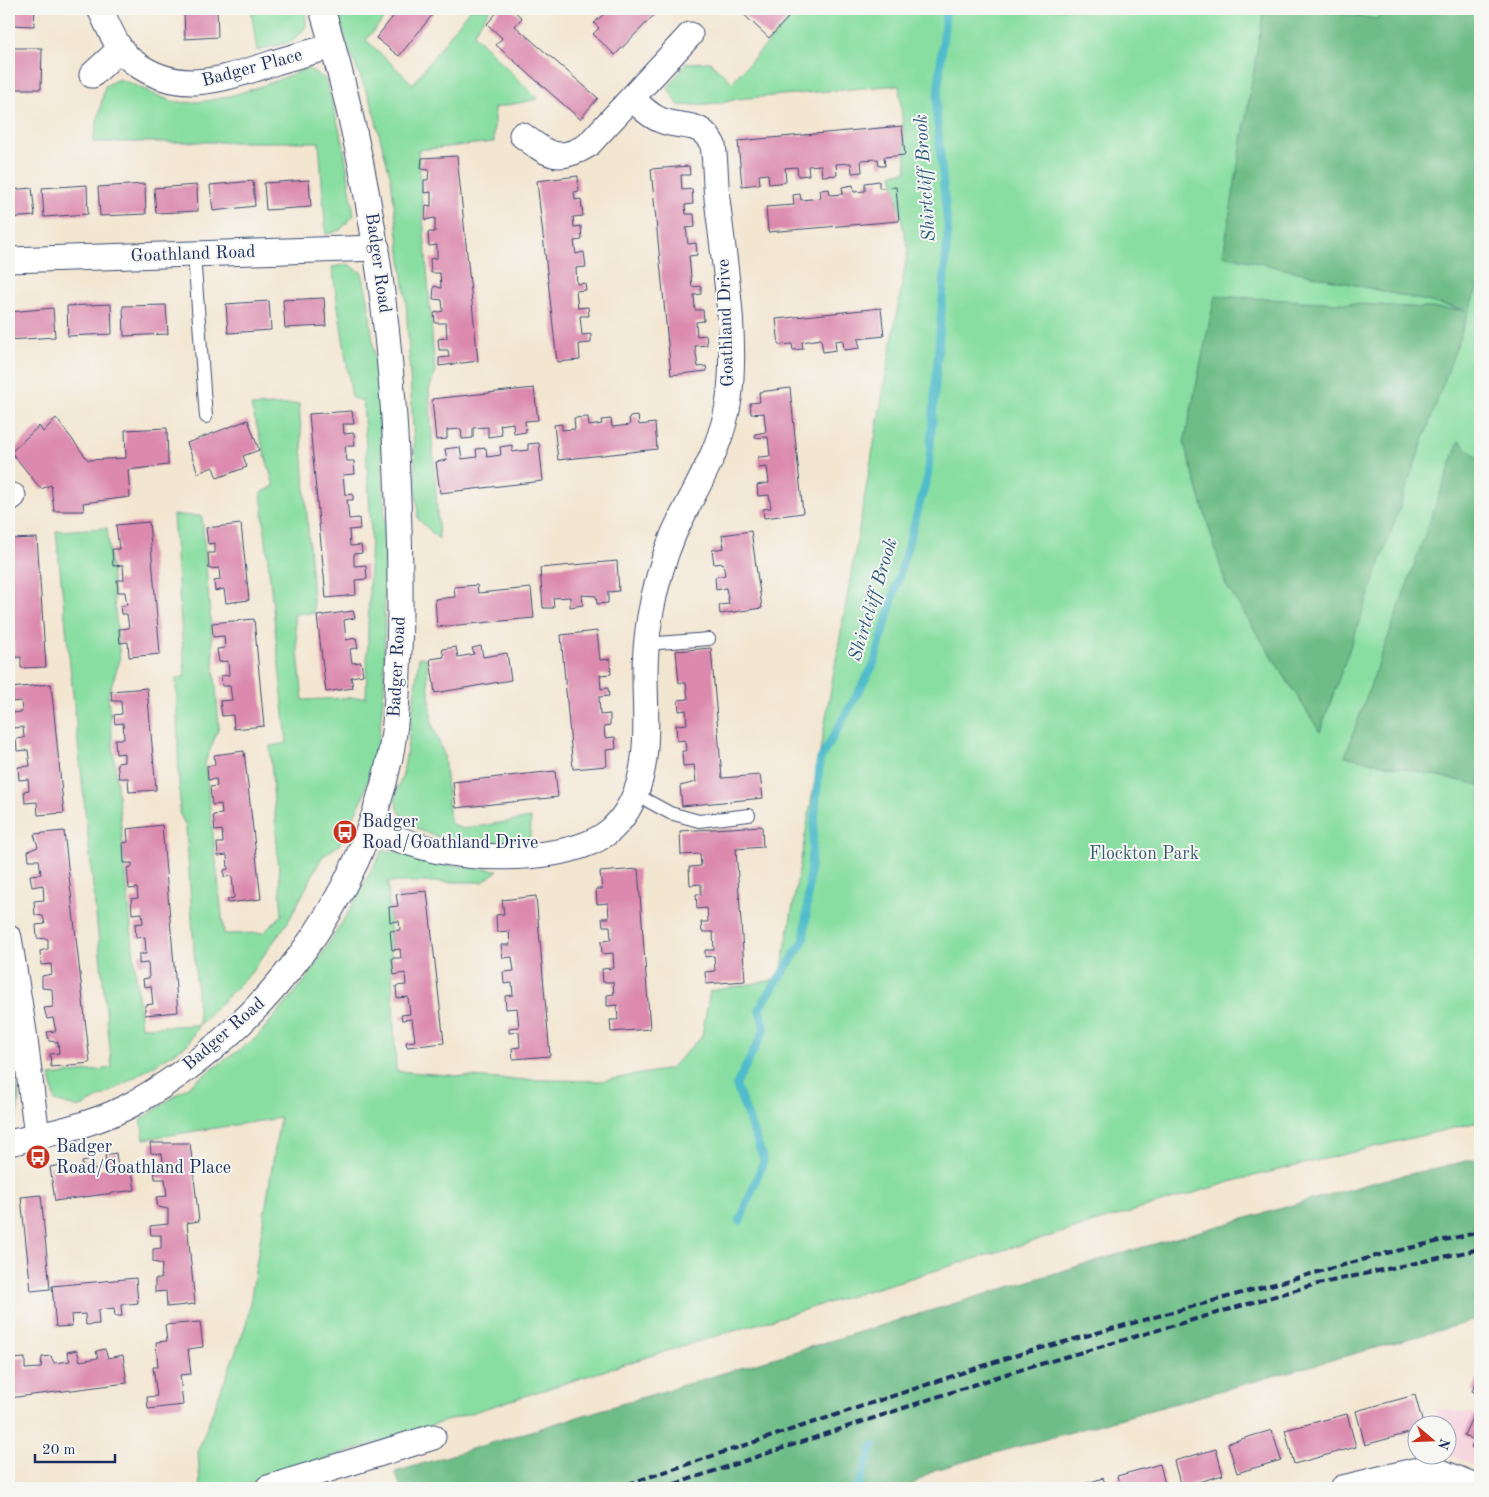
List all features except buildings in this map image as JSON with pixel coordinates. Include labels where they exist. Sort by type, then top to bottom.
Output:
[{"type":"street","name":"Badger Place","points":[[100,9],[120,49],[134,63],[154,74],[175,81],[196,83],[221,80],[333,46]]},
{"type":"street","name":"Badger Road","points":[[9,1142],[89,1122],[134,1103],[206,1052],[265,999],[293,965],[321,926],[349,877],[370,830],[391,753],[400,637],[400,541],[394,400],[377,248],[351,115],[322,9]]},
{"type":"street","points":[[522,135],[537,146],[555,155],[572,155],[588,145],[690,35]]},
{"type":"street","points":[[92,76],[120,49]]},
{"type":"street","name":"Goathland Drive","points":[[370,830],[415,845],[467,856],[500,856],[562,851],[591,842],[610,831],[623,817],[635,794],[644,757],[647,732],[646,644],[650,613],[664,560],[674,534],[710,464],[721,433],[729,400],[731,370],[725,270],[713,145],[707,134],[694,126],[659,119],[632,98]]},
{"type":"street","name":"Goathland Road","points":[[9,260],[377,248]]},
{"type":"street","points":[[9,938],[24,1032],[37,1136]]},
{"type":"street","points":[[268,1488],[433,1437]]},
{"type":"street","points":[[1343,1488],[1422,1469],[1441,1472],[1480,1488]]},
{"type":"lane","points":[[194,254],[206,417]]},
{"type":"lane","points":[[646,644],[709,639]]},
{"type":"lane","points":[[635,794],[670,813],[699,821],[749,815]]},
{"type":"shaded area","points":[[1435,1408],[1480,1415],[1480,1468],[1456,1458],[1456,1414],[1436,1414]]},
{"type":"green space","points":[[251,9],[306,9],[306,27],[293,41],[257,51]]},
{"type":"green space","points":[[337,9],[392,9],[366,40],[413,84],[470,9],[490,9],[473,34],[538,99],[494,108],[494,142],[418,150],[435,374],[429,390],[439,539],[418,519],[406,301],[391,179],[371,102],[347,45]]},
{"type":"green space","name":"Flockton Park","points":[[799,9],[1480,9],[1480,1116],[1474,1123],[1237,1180],[647,1357],[235,1488],[200,1488],[198,1450],[247,1322],[280,1118],[144,1139],[141,1120],[256,1038],[308,977],[352,906],[382,851],[392,851],[441,864],[498,870],[483,882],[388,882],[396,1071],[499,1079],[601,1081],[670,1069],[702,1036],[710,991],[780,979],[908,250],[892,174],[907,171],[899,85],[679,106],[668,88],[686,63],[710,62],[732,82]]},
{"type":"green space","points":[[1264,9],[1302,9],[1377,19],[1382,9],[1480,9],[1480,280],[1320,732],[1226,585],[1184,443],[1215,296],[1465,310],[1223,255]]},
{"type":"green space","points":[[307,68],[325,79],[343,142],[354,215],[340,230],[326,235],[319,142],[93,142],[105,86],[118,79],[169,100],[200,102],[258,87]]},
{"type":"green space","points":[[348,264],[362,273],[368,299],[380,404],[385,525],[384,690],[378,744],[362,800],[339,845],[322,857],[288,922],[250,974],[199,1025],[186,827],[180,814],[176,679],[185,676],[173,515],[202,516],[219,727],[205,763],[224,934],[263,933],[282,915],[270,746],[287,743],[261,493],[274,486],[251,406],[299,404],[314,613],[294,614],[303,700],[366,697],[371,528],[363,401],[352,398],[332,267]]},
{"type":"green space","points":[[1459,441],[1480,460],[1480,785],[1345,756]]},
{"type":"green space","points":[[107,528],[120,660],[108,695],[141,1027],[199,1025],[187,1045],[114,1090],[79,1108],[55,1101],[50,1076],[112,1068],[56,531]]},
{"type":"green space","points":[[419,657],[426,658],[432,724],[444,755],[450,823],[462,829],[531,818],[529,846],[474,844],[453,841],[433,836],[416,828],[403,817],[395,800],[403,774]]},
{"type":"green space","points":[[9,1047],[19,1097],[17,1117],[9,1125]]},
{"type":"green space","points":[[1480,1158],[1480,1319],[934,1470],[907,1488],[401,1488],[395,1472],[1112,1256],[1375,1182]]},
{"type":"waterway","name":"Shirtcliff Brook","points":[[740,1221],[764,1160],[736,1085],[765,1029],[759,1009],[804,940],[820,760],[874,664],[928,475],[948,231],[936,111],[946,9]]},
{"type":"waterway","name":"Shirtcliff Brook","points":[[857,1488],[874,1445]]},
{"type":"railway","points":[[616,1488],[1013,1356],[1387,1253],[1480,1232]]},
{"type":"railway","points":[[663,1488],[1003,1375],[1313,1285],[1480,1249]]},
{"type":"place","name":"Badger Road/Goathland Drive","points":[[345,832]]},
{"type":"place","name":"Badger Road/Goathland Place","points":[[38,1157]]}]
